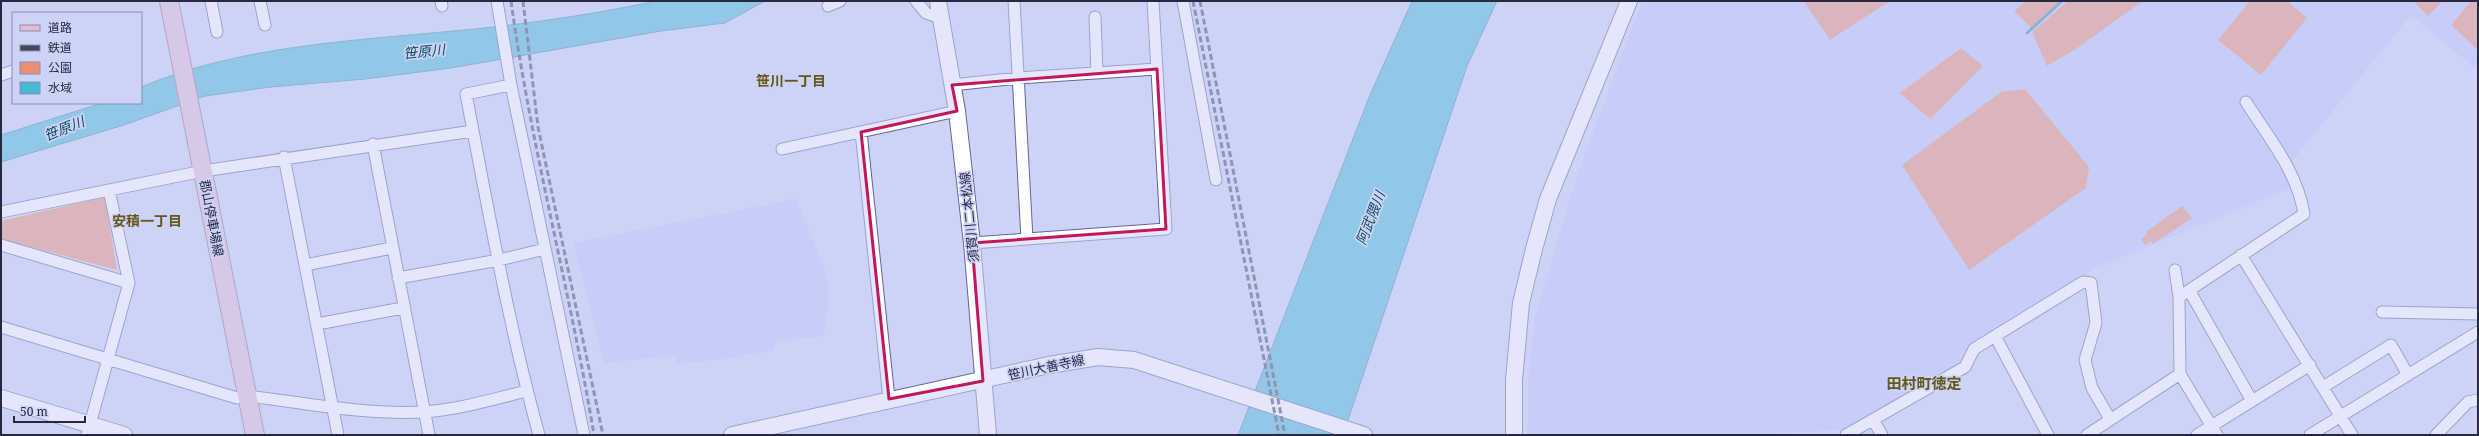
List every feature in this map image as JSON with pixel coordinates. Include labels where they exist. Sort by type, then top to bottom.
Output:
[{"type":"main road","name":"郡山停車場線","points":[[160,1],[173,46],[198,172],[242,397],[245,435]]},
{"type":"main road","name":"郡山停車場線","points":[[169,1],[173,46]]},
{"type":"main road","name":"郡山停車場線","points":[[242,397],[255,435]]},
{"type":"street","points":[[211,1],[217,32]]},
{"type":"street","points":[[260,1],[265,25]]},
{"type":"street","points":[[828,6],[840,1]]},
{"type":"street","points":[[916,1],[926,13],[941,18]]},
{"type":"street","name":"須賀川二本松線","points":[[938,1],[957,111],[972,242],[988,435]]},
{"type":"street","points":[[1014,1],[1027,239]]},
{"type":"street","points":[[972,242],[1166,229],[1153,1]]},
{"type":"street","points":[[1183,1],[1216,180]]},
{"type":"street","points":[[1514,435],[1514,380],[1521,303],[1534,249],[1550,195],[1630,1]]},
{"type":"street","points":[[497,3],[511,82],[584,435]]},
{"type":"street","points":[[1095,17],[1097,73]]},
{"type":"street","points":[[952,85],[1018,78],[1157,69]]},
{"type":"street","points":[[1,75],[12,71]]},
{"type":"street","points":[[511,82],[466,94],[498,260],[527,391],[539,435]]},
{"type":"street","points":[[2179,297],[2304,214],[2300,192],[2289,168],[2246,102]]},
{"type":"street","points":[[782,149],[957,111]]},
{"type":"street","points":[[1,212],[198,172],[373,144],[473,131]]},
{"type":"street","points":[[861,132],[889,399]]},
{"type":"street","points":[[373,144],[403,308],[429,435]]},
{"type":"street","points":[[284,158],[338,435]]},
{"type":"street","points":[[89,432],[129,283],[109,190]]},
{"type":"street","points":[[1,245],[129,283]]},
{"type":"street","points":[[306,265],[392,248]]},
{"type":"street","points":[[398,278],[498,260],[545,249]]},
{"type":"street","points":[[2241,255],[2352,435]]},
{"type":"street","points":[[2175,270],[2179,297],[2180,374],[2214,430]]},
{"type":"street","points":[[1846,435],[1965,367],[1974,349],[2083,282],[2090,283],[2096,323],[2085,360],[2092,388],[2110,419]]},
{"type":"street","points":[[2189,290],[2252,401]]},
{"type":"street","points":[[317,324],[403,308]]},
{"type":"street","points":[[2382,312],[2478,314]]},
{"type":"street","points":[[1,327],[242,397],[381,411],[424,412],[486,401],[527,391]]},
{"type":"street","points":[[2310,435],[2478,332]]},
{"type":"street","points":[[1995,336],[2048,435]]},
{"type":"street","points":[[2323,387],[2390,345],[2408,374]]},
{"type":"street","name":"笹川大善寺線","points":[[983,381],[1080,359],[1110,358],[1134,360],[1364,435]]},
{"type":"street","points":[[2197,435],[2214,430],[2252,401],[2310,365]]},
{"type":"street","points":[[2087,435],[2180,374]]},
{"type":"street","points":[[732,435],[889,399],[983,381]]},
{"type":"street","points":[[771,435],[926,400],[983,381]]},
{"type":"street","points":[[1,398],[89,432]]},
{"type":"street","points":[[2436,435],[2468,402],[2478,400]]},
{"type":"street","points":[[1,409],[89,432],[124,435]]},
{"type":"street","points":[[1873,420],[1882,435]]},
{"type":"highlighted area","points":[[1157,69],[1166,229],[972,243],[983,381],[889,399],[861,132],[957,111],[952,85]]},
{"type":"shaded area","points":[[1642,1],[2478,1],[2478,71],[2411,15],[2293,160],[2295,186],[2094,269],[1960,355],[1959,363],[1844,430],[1747,435],[1527,435],[1528,380],[1535,317],[1575,181]]},
{"type":"shaded area","points":[[796,199],[827,274],[829,298],[824,336],[773,342],[774,350],[724,359],[676,364],[676,355],[604,363],[573,243]]},
{"type":"green space","points":[[1808,1],[1890,1],[1830,40],[1805,3]]},
{"type":"green space","points":[[2026,1],[2060,1],[2031,28],[2014,11]]},
{"type":"green space","points":[[2068,1],[2143,1],[2076,49],[2047,66],[2032,32]]},
{"type":"green space","points":[[2250,1],[2287,1],[2307,18],[2261,75],[2218,40]]},
{"type":"green space","points":[[2413,1],[2443,1],[2428,16]]},
{"type":"green space","points":[[2471,1],[2478,1],[2478,50],[2451,25]]},
{"type":"green space","points":[[1961,48],[1983,66],[1930,119],[1900,93]]},
{"type":"green space","points":[[2025,89],[2089,167],[2086,188],[1969,270],[1902,165],[2001,92]]},
{"type":"green space","points":[[105,197],[117,270],[1,239],[1,221]]},
{"type":"green space","points":[[2182,206],[2192,218],[2153,244],[2151,241],[2145,245],[2141,239],[2147,235],[2146,232]]},
{"type":"water","name":"笹原川","points":[[657,1],[765,1],[725,23],[661,31],[451,68],[365,79],[271,87],[205,96],[124,125],[1,162],[1,135],[99,104],[142,104],[142,87],[178,73],[216,62],[295,47],[374,38],[479,29],[530,23]]},
{"type":"water","name":"阿武隈川","points":[[1412,1],[1497,1],[1467,66],[1343,435],[1238,435],[1370,95]]},
{"type":"waterway","points":[[2027,33],[2062,1]]},
{"type":"railway","points":[[511,1],[529,110],[574,327],[594,435]]},
{"type":"railway","points":[[523,1],[538,127],[603,435]]},
{"type":"railway","points":[[1193,1],[1279,435]]},
{"type":"railway","points":[[1200,1],[1285,435]]},
{"type":"district","name":"笹川一丁目","points":[[791,80]]},
{"type":"district","name":"安積一丁目","points":[[147,220]]},
{"type":"district","name":"田村町徳定","points":[[1924,383]]}]
